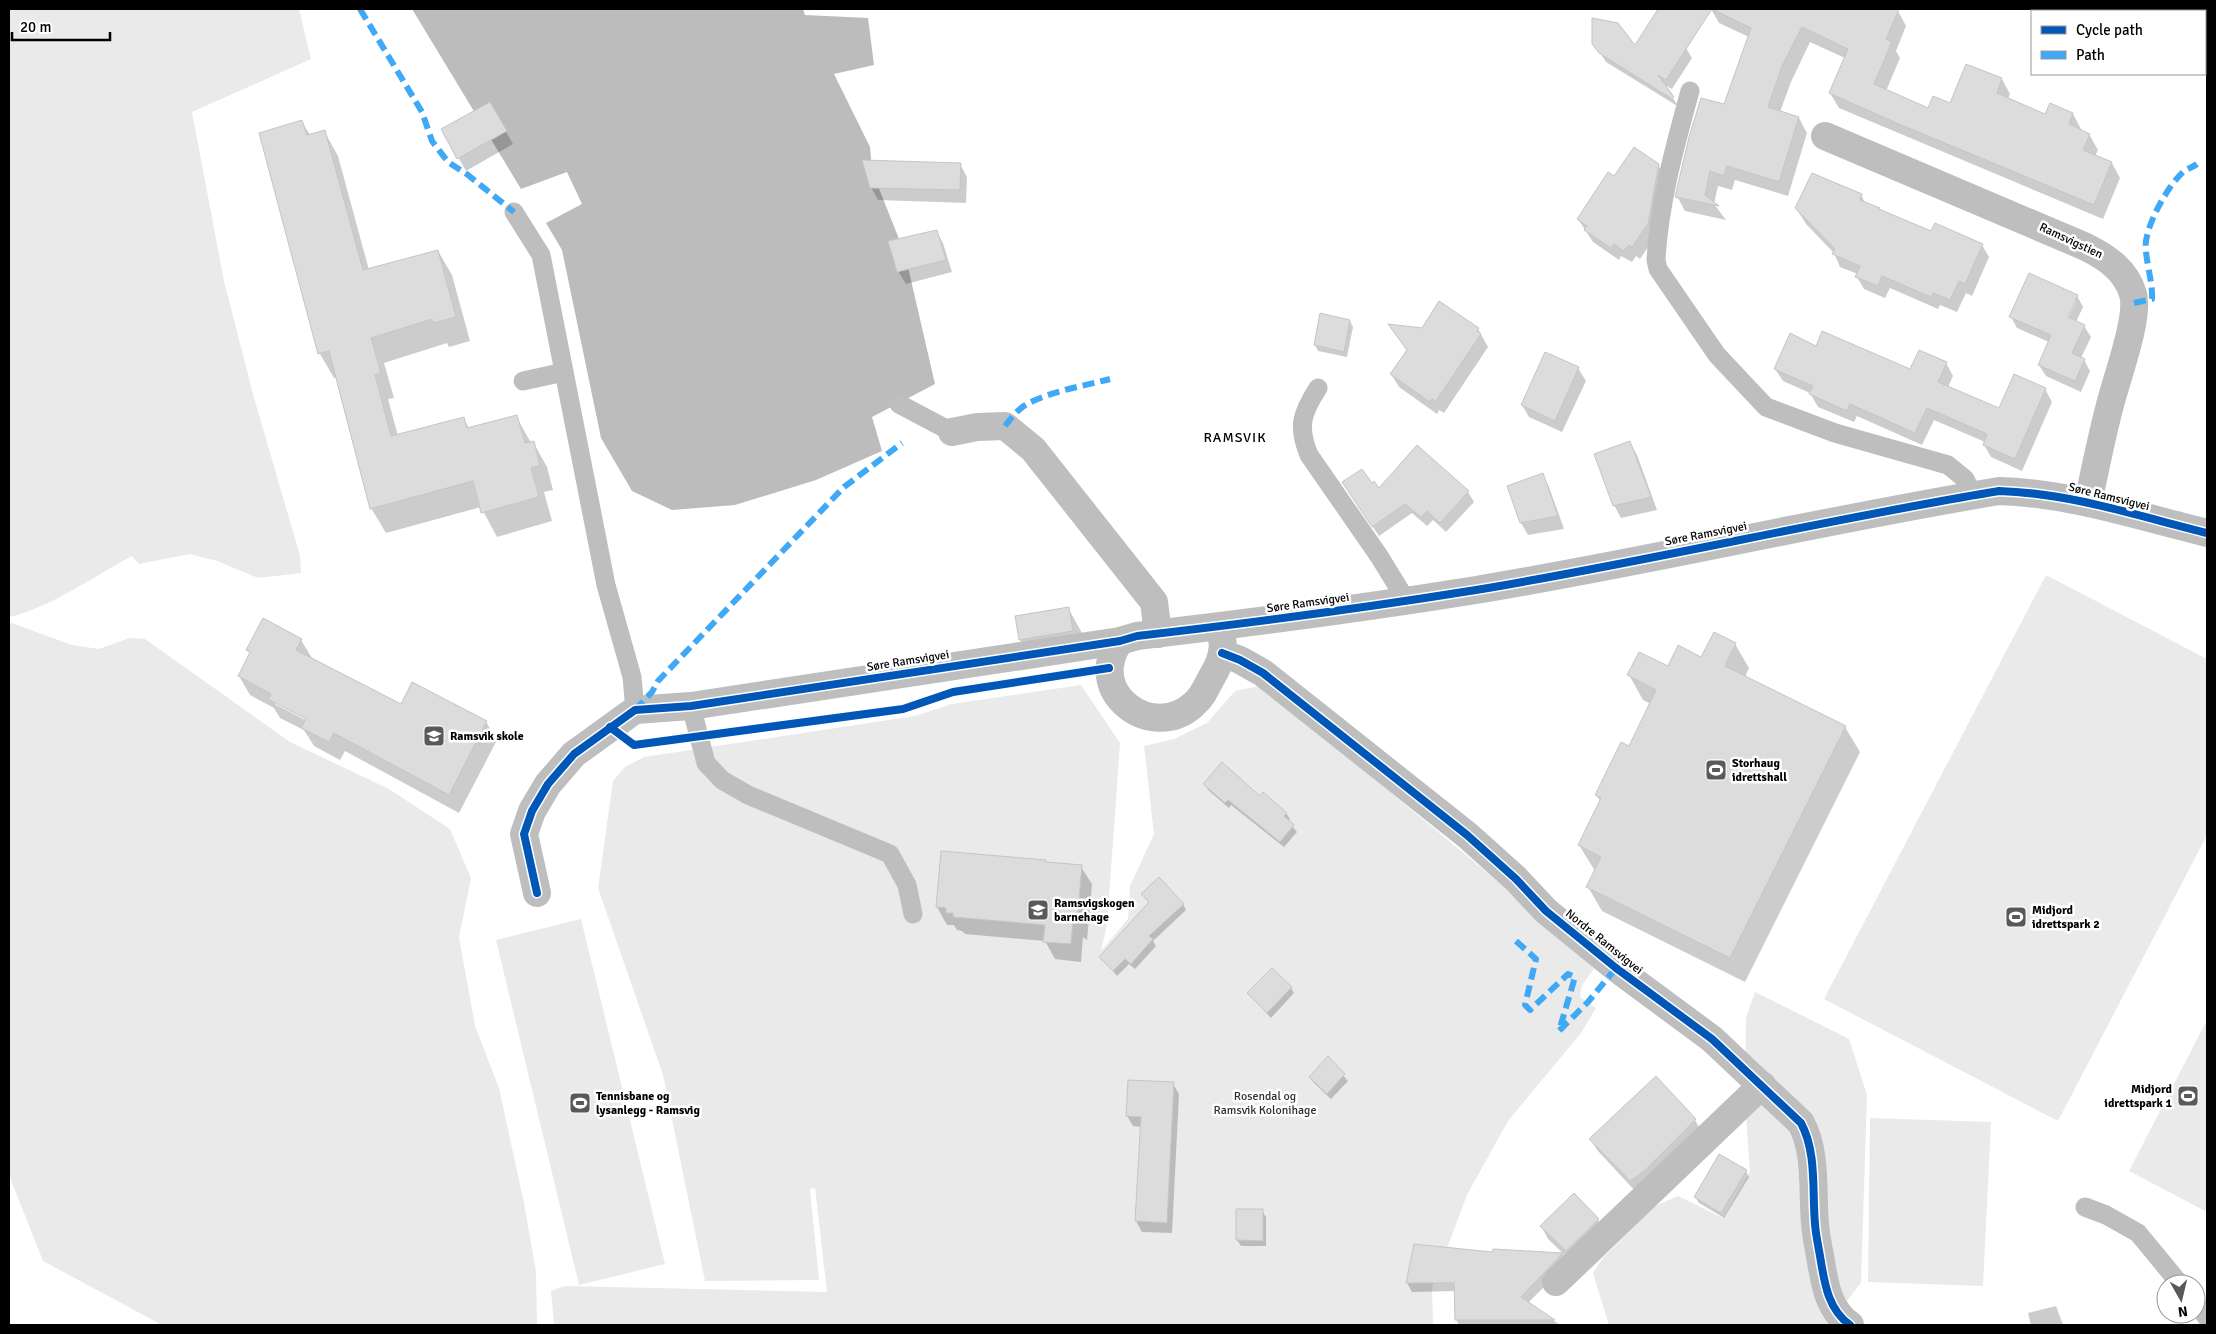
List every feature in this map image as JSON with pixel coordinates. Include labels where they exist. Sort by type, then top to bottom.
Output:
[{"type":"street","name":"Ramsvigstien","points":[[1825,136],[2086,247],[2107,257],[2122,273],[2134,294],[2134,315],[2109,408],[2088,502]]},
{"type":"street","points":[[952,432],[977,427],[1005,426],[1033,449],[1154,602],[1158,634]]},
{"type":"street","name":"Søre Ramsvigvei","points":[[635,710],[691,706],[1120,642],[1126,638],[1305,616],[1406,600],[1594,568],[1817,524],[1999,491],[2020,492],[2088,502],[2207,533]]},
{"type":"street","points":[[1120,642],[1108,668],[1115,692],[1122,702],[1129,708],[1151,717],[1181,714],[1196,703],[1216,669],[1222,653],[1222,637],[1216,626]]},
{"type":"street","name":"Nordre Ramsvigvei","points":[[1222,653],[1240,660],[1263,673],[1427,803],[1516,879],[1546,911],[1616,968],[1712,1039],[1801,1123],[1808,1137],[1814,1184],[1815,1225],[1824,1286],[1833,1306],[1850,1325]]},
{"type":"street","points":[[537,893],[524,834],[532,811],[548,784],[574,754],[635,710]]},
{"type":"street","points":[[1556,1282],[1762,1085]]},
{"type":"lane","points":[[1690,91],[1676,141],[1656,250],[1658,269],[1717,355],[1766,407],[1835,433],[1948,465],[1965,479],[1973,496]]},
{"type":"lane","points":[[514,212],[541,255],[606,585],[632,677],[635,710]]},
{"type":"lane","points":[[523,382],[564,372]]},
{"type":"lane","points":[[1318,388],[1304,412],[1301,426],[1309,455],[1379,556],[1406,600]]},
{"type":"lane","points":[[899,404],[952,432]]},
{"type":"lane","points":[[691,706],[706,763],[722,780],[748,795],[890,854],[907,885],[913,914]]},
{"type":"lane","points":[[2085,1207],[2106,1215],[2138,1233],[2172,1274]]},
{"type":"green space","points":[[9,9],[299,9],[311,59],[192,112],[224,281],[253,394],[300,556],[301,573],[258,578],[217,561],[190,554],[139,564],[132,556],[72,591],[40,607],[9,617]]},
{"type":"green space","name":"Midjord idrettspark 2","points":[[2046,575],[2207,659],[2207,835],[2058,1121],[1824,999]]},
{"type":"green space","points":[[9,622],[72,645],[99,649],[129,638],[145,639],[290,742],[389,789],[450,829],[471,878],[459,937],[475,1026],[499,1088],[524,1203],[536,1272],[537,1325],[162,1325],[43,1261],[9,1175]]},
{"type":"green space","name":"Rosendal og Ramsvik Kolonihage","points":[[1081,685],[1120,743],[1107,925],[1101,951],[1128,919],[1130,886],[1154,834],[1144,746],[1174,739],[1207,723],[1235,691],[1259,686],[1300,717],[1580,950],[1594,969],[1582,985],[1580,997],[1596,1008],[1581,1033],[1508,1121],[1467,1195],[1432,1288],[1433,1325],[554,1325],[551,1291],[565,1286],[827,1292],[815,1188],[810,1189],[819,1280],[705,1281],[663,1075],[598,888],[613,781],[625,767],[644,757],[915,716],[952,704]]},
{"type":"green space","name":"Tennisbane og lysanlegg - Ramsvig","points":[[581,919],[665,1264],[579,1285],[496,940]]},
{"type":"green space","points":[[1755,992],[1849,1039],[1867,1095],[1861,1283],[1828,1325],[1609,1325],[1593,1273],[1602,1259],[1655,1206],[1678,1196],[1723,1218],[1750,1172],[1745,1102],[1746,1018]]},
{"type":"green space","name":"Midjord idrettspark 1","points":[[2207,1020],[2207,1212],[2129,1171]]},
{"type":"green space","points":[[1870,1118],[1991,1122],[1983,1286],[1868,1282]]},
{"type":"shaded area","points":[[412,9],[803,9],[805,15],[868,18],[874,65],[834,74],[870,147],[872,171],[905,254],[935,384],[872,417],[882,451],[816,480],[735,505],[672,510],[632,491],[601,438],[562,250],[546,223],[582,204],[567,172],[521,189]]},
{"type":"building","points":[[1658,9],[1712,9],[1666,80],[1658,75],[1674,97],[1672,99],[1599,53],[1592,44],[1592,18],[1618,23],[1635,45]]},
{"type":"building","points":[[1712,9],[1899,9],[1886,39],[1892,42],[1874,84],[1928,108],[1933,96],[1950,103],[1966,64],[2002,78],[1997,93],[2045,114],[2050,103],[2073,113],[2069,124],[2090,134],[2083,150],[2112,162],[2094,205],[1829,93],[1848,49],[1802,27],[1782,66],[1768,107],[1799,117],[1779,182],[1727,166],[1724,176],[1710,171],[1705,195],[1719,206],[1675,197],[1689,137],[1701,98],[1724,104],[1751,28]]},
{"type":"building","points":[[490,102],[507,131],[457,159],[441,129]]},
{"type":"building","points":[[302,120],[307,135],[325,130],[363,270],[438,250],[456,317],[434,323],[432,319],[371,338],[381,373],[375,375],[391,436],[464,417],[467,428],[517,415],[525,443],[534,441],[540,465],[531,468],[539,497],[481,513],[473,481],[370,509],[329,351],[318,354],[259,133]]},
{"type":"building","points":[[1634,147],[1659,164],[1648,224],[1632,247],[1629,245],[1624,251],[1614,244],[1611,248],[1584,230],[1587,226],[1577,219],[1608,172],[1614,176]]},
{"type":"building","points":[[862,160],[961,163],[960,190],[870,188]]},
{"type":"building","points":[[1812,173],[1862,194],[1860,200],[1931,231],[1935,223],[1983,244],[1965,284],[1959,281],[1950,300],[1933,293],[1931,297],[1882,276],[1878,286],[1855,277],[1860,266],[1832,254],[1835,249],[1795,208]]},
{"type":"building","points":[[937,230],[946,260],[897,272],[888,241]]},
{"type":"building","points":[[2029,273],[2078,295],[2068,317],[2085,325],[2072,353],[2085,359],[2075,381],[2038,365],[2051,335],[2009,317]]},
{"type":"building","points":[[1439,301],[1479,328],[1477,331],[1481,334],[1436,401],[1432,399],[1430,402],[1390,374],[1407,350],[1388,324],[1422,328]]},
{"type":"building","points":[[1320,313],[1350,320],[1344,352],[1314,345]]},
{"type":"building","points":[[1822,331],[1910,369],[1919,350],[1947,362],[1938,382],[1999,408],[2014,374],[2046,388],[2015,459],[1983,445],[1987,434],[1927,408],[1915,433],[1850,404],[1847,411],[1809,394],[1813,386],[1774,369],[1790,333],[1816,346]]},
{"type":"building","points":[[1545,352],[1579,367],[1555,421],[1521,405]]},
{"type":"building","points":[[1630,441],[1651,497],[1613,506],[1594,454]]},
{"type":"building","points":[[1417,445],[1469,491],[1440,523],[1427,511],[1421,517],[1405,504],[1372,527],[1342,482],[1362,469],[1372,483],[1374,481],[1379,488]]},
{"type":"building","points":[[1543,473],[1558,516],[1520,523],[1507,486]]},
{"type":"building","points":[[1069,607],[1073,631],[1019,640],[1015,616]]},
{"type":"building","points":[[263,618],[302,639],[296,650],[401,704],[412,682],[487,721],[449,795],[334,733],[329,742],[301,728],[306,719],[268,699],[271,694],[238,676],[250,652],[246,650]]},
{"type":"building","name":"Storhaug idrettshall","points":[[1714,632],[1736,643],[1725,666],[1846,726],[1730,958],[1586,887],[1601,857],[1578,845],[1601,798],[1595,795],[1621,742],[1629,746],[1656,690],[1627,675],[1639,652],[1668,666],[1678,645],[1701,657]]},
{"type":"building","points":[[1222,762],[1260,796],[1263,792],[1287,813],[1284,816],[1294,825],[1280,842],[1228,800],[1225,803],[1203,784]]},
{"type":"building","points":[[941,851],[1082,865],[1077,924],[1073,921],[1071,944],[1043,942],[1045,925],[953,917],[953,913],[946,913],[946,908],[936,907]]},
{"type":"building","points":[[1159,877],[1184,904],[1149,936],[1153,939],[1131,964],[1125,959],[1113,971],[1099,957],[1149,902],[1141,894]]},
{"type":"building","points":[[1272,968],[1292,987],[1267,1013],[1247,993]]},
{"type":"building","points":[[1328,1056],[1345,1074],[1327,1094],[1309,1077]]},
{"type":"building","points":[[1656,1076],[1696,1119],[1643,1172],[1630,1181],[1589,1139]]},
{"type":"building","points":[[1128,1080],[1174,1082],[1167,1223],[1135,1221],[1141,1117],[1126,1116]]},
{"type":"building","points":[[1719,1154],[1747,1170],[1721,1213],[1694,1197]]},
{"type":"building","points":[[1574,1193],[1599,1219],[1566,1251],[1540,1226]]},
{"type":"building","points":[[1236,1209],[1263,1209],[1263,1241],[1236,1240]]},
{"type":"building","points":[[1414,1244],[1492,1252],[1493,1249],[1563,1253],[1521,1297],[1555,1320],[1455,1320],[1454,1283],[1406,1283]]},
{"type":"marked path","points":[[360,9],[422,112],[432,141],[448,162],[468,175],[514,212]]},
{"type":"marked path","points":[[2134,303],[2152,299],[2146,241],[2155,214],[2165,194],[2177,178],[2197,164]]},
{"type":"marked path","points":[[1005,426],[1021,408],[1037,399],[1110,379]]},
{"type":"marked path","points":[[635,710],[652,692],[658,681],[844,487],[902,443]]},
{"type":"marked path","points":[[1516,941],[1536,959],[1525,1005],[1530,1010],[1568,974],[1575,977],[1559,1031],[1588,1002],[1616,968]]},
{"type":"cycle path","points":[[537,893],[524,834],[532,811],[548,784],[574,754],[635,710],[691,706],[1120,641],[1137,636],[1307,615],[1476,590],[1999,491],[2052,496],[2078,501],[2207,533]]},
{"type":"cycle path","points":[[1222,653],[1240,660],[1263,673],[1467,835],[1516,879],[1546,911],[1616,968],[1712,1039],[1801,1123],[1810,1147],[1812,1159],[1815,1229],[1824,1280],[1829,1297],[1837,1312],[1850,1325]]},
{"type":"cycle path","points":[[610,727],[634,745],[903,709],[953,692],[1109,668]]},
{"type":"place","name":"Ramsvik skole","points":[[434,736]]},
{"type":"place","name":"Storhaug idrettshall","points":[[1716,770]]},
{"type":"place","name":"Ramsvigskogen barnehage","points":[[1038,910]]},
{"type":"place","name":"Midjord idrettspark 2","points":[[2016,917]]},
{"type":"place","name":"Midjord idrettspark 1","points":[[2188,1096]]},
{"type":"place","name":"Tennisbane og lysanlegg - Ramsvig","points":[[580,1103]]},
{"type":"district","name":"RAMSVIK","points":[[1235,437]]}]
